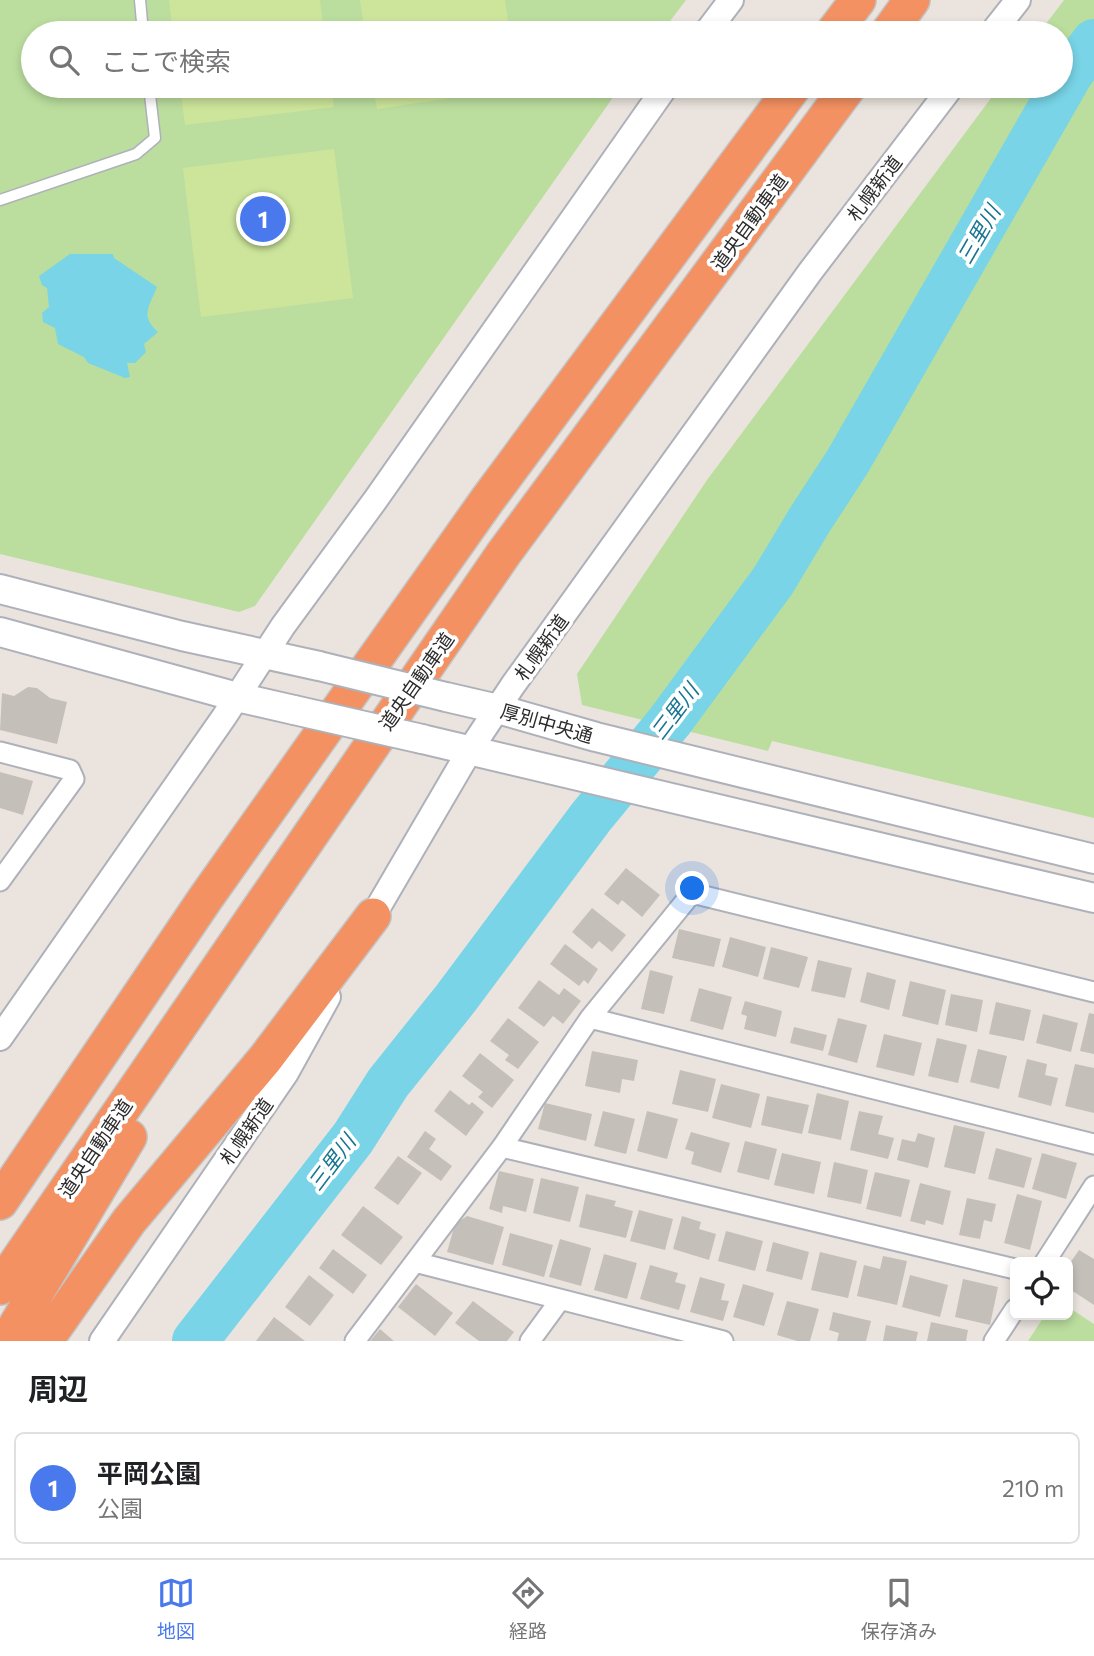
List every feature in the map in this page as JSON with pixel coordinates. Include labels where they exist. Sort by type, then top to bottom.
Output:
[{"type":"highway","points":[[842,21],[858,0]]},
{"type":"highway","points":[[897,21],[912,0]]},
{"type":"highway","points":[[0,1202],[205,899],[488,499],[785,98]]},
{"type":"highway","name":"道央自動車道","points":[[0,1287],[504,553],[840,98]]},
{"type":"highway","points":[[45,1341],[129,1221],[265,1059],[373,916]]},
{"type":"highway","points":[[7,1341],[136,1125],[237,940]]},
{"type":"main road","name":"厚別中央通","points":[[0,589],[164,632],[498,709],[596,737],[1094,859]]},
{"type":"main road","points":[[0,632],[237,697],[1094,898]]},
{"type":"street","points":[[715,21],[731,0]]},
{"type":"street","points":[[1001,21],[1018,0]]},
{"type":"street","points":[[0,1038],[265,655],[658,98]]},
{"type":"street","name":"札幌新道","points":[[102,1341],[286,1073],[373,916],[470,750],[810,272],[944,98]]},
{"type":"street","points":[[0,752],[69,770],[74,779],[0,881]]},
{"type":"street","points":[[355,1341],[502,1147],[590,1018],[692,892],[1094,992]]},
{"type":"street","points":[[590,1018],[1094,1143]]},
{"type":"street","points":[[502,1147],[1010,1268]]},
{"type":"street","points":[[1048,1257],[1094,1186]]},
{"type":"street","points":[[415,1262],[723,1341]]},
{"type":"street","points":[[530,1341],[560,1300]]},
{"type":"street","points":[[995,1341],[1010,1317]]},
{"type":"lane","points":[[140,0],[143,21]]},
{"type":"lane","points":[[0,200],[46,187],[136,154],[155,138],[150,98]]},
{"type":"green space","points":[[0,0],[686,0],[670,21],[21,21],[21,98],[613,98],[255,606],[239,612],[0,554]]},
{"type":"green space","points":[[169,0],[320,0],[323,21],[172,21]]},
{"type":"green space","points":[[360,0],[505,0],[508,21],[363,21]]},
{"type":"green space","points":[[1064,0],[1094,0],[1094,818],[772,741],[768,751],[582,705],[577,674],[707,480],[991,98],[1073,98],[1073,21],[1048,21]]},
{"type":"green space","points":[[182,98],[333,98],[334,107],[185,125]]},
{"type":"green space","points":[[375,98],[451,98],[377,109]]},
{"type":"green space","points":[[334,149],[353,298],[201,317],[183,168]]},
{"type":"green space","points":[[1073,1310],[1094,1324],[1094,1341],[1028,1341],[1042,1320],[1073,1320]]},
{"type":"water","points":[[70,254],[113,254],[114,258],[157,287],[148,316],[158,332],[144,344],[146,352],[135,363],[127,363],[130,377],[125,378],[88,363],[84,357],[58,344],[55,328],[43,322],[42,313],[49,307],[47,288],[42,285],[39,276]]},
{"type":"building","points":[[28,687],[37,688],[50,698],[67,702],[57,744],[0,730],[2,693],[14,696]]},
{"type":"building","points":[[0,772],[33,781],[23,815],[0,808]]},
{"type":"building","points":[[626,868],[660,895],[642,917],[622,900],[618,905],[604,894]]},
{"type":"building","points":[[592,908],[626,935],[612,952],[599,941],[592,949],[572,932]]},
{"type":"building","points":[[679,929],[721,939],[714,967],[672,958]]},
{"type":"building","points":[[730,937],[766,947],[758,977],[722,967]]},
{"type":"building","points":[[565,944],[598,969],[588,984],[584,980],[579,986],[550,964]]},
{"type":"building","points":[[771,947],[808,957],[799,988],[763,979]]},
{"type":"building","points":[[818,960],[852,968],[845,998],[811,991]]},
{"type":"building","points":[[650,970],[673,976],[664,1014],[641,1009]]},
{"type":"building","points":[[867,972],[896,980],[889,1010],[860,1002]]},
{"type":"building","points":[[539,980],[559,995],[564,988],[581,1001],[563,1024],[553,1016],[544,1027],[518,1008]]},
{"type":"building","points":[[910,981],[946,990],[938,1025],[902,1016]]},
{"type":"building","points":[[699,988],[732,997],[723,1030],[690,1021]]},
{"type":"building","points":[[951,994],[983,1000],[977,1032],[945,1025]]},
{"type":"building","points":[[745,1001],[782,1011],[776,1037],[744,1029],[747,1016],[741,1014]]},
{"type":"building","points":[[996,1002],[1031,1010],[1024,1041],[989,1034]]},
{"type":"building","points":[[1089,1013],[1094,1014],[1094,1054],[1080,1051]]},
{"type":"building","points":[[1043,1014],[1078,1023],[1071,1052],[1036,1043]]},
{"type":"building","points":[[508,1018],[539,1042],[518,1069],[505,1060],[509,1055],[490,1041]]},
{"type":"building","points":[[838,1018],[867,1025],[857,1063],[828,1055]]},
{"type":"building","points":[[794,1027],[827,1035],[823,1051],[790,1043]]},
{"type":"building","points":[[884,1034],[922,1043],[914,1076],[876,1067]]},
{"type":"building","points":[[937,1038],[967,1045],[958,1083],[928,1076]]},
{"type":"building","points":[[978,1049],[1007,1056],[999,1089],[970,1082]]},
{"type":"building","points":[[592,1051],[638,1060],[634,1081],[622,1079],[620,1093],[585,1086]]},
{"type":"building","points":[[480,1053],[514,1080],[492,1108],[478,1097],[483,1092],[462,1076]]},
{"type":"building","points":[[1027,1059],[1047,1064],[1045,1075],[1058,1078],[1051,1106],[1018,1097]]},
{"type":"building","points":[[1075,1064],[1094,1068],[1094,1113],[1065,1106]]},
{"type":"building","points":[[680,1070],[716,1079],[708,1112],[672,1104]]},
{"type":"building","points":[[721,1084],[760,1094],[751,1128],[712,1118]]},
{"type":"building","points":[[450,1090],[469,1105],[472,1102],[484,1112],[466,1136],[434,1111]]},
{"type":"building","points":[[817,1093],[849,1101],[841,1140],[808,1133]]},
{"type":"building","points":[[767,1096],[809,1105],[802,1134],[761,1125]]},
{"type":"building","points":[[545,1103],[592,1114],[586,1141],[538,1129]]},
{"type":"building","points":[[603,1111],[635,1119],[626,1154],[594,1146]]},
{"type":"building","points":[[647,1111],[678,1119],[667,1159],[637,1151]]},
{"type":"building","points":[[859,1111],[883,1116],[878,1134],[894,1138],[888,1159],[850,1150]]},
{"type":"building","points":[[954,1125],[985,1132],[975,1174],[944,1167]]},
{"type":"building","points":[[425,1131],[436,1139],[429,1149],[452,1166],[441,1181],[407,1157]]},
{"type":"building","points":[[691,1132],[730,1143],[721,1173],[691,1164],[694,1152],[685,1149]]},
{"type":"building","points":[[918,1133],[935,1138],[928,1168],[897,1160],[902,1139],[915,1142]]},
{"type":"building","points":[[745,1141],[777,1149],[769,1180],[737,1172]]},
{"type":"building","points":[[996,1148],[1032,1158],[1024,1188],[988,1179]]},
{"type":"building","points":[[782,1153],[821,1162],[814,1194],[774,1185]]},
{"type":"building","points":[[1042,1153],[1077,1163],[1066,1199],[1032,1189]]},
{"type":"building","points":[[398,1156],[422,1173],[398,1205],[374,1188]]},
{"type":"building","points":[[834,1162],[868,1170],[861,1204],[827,1197]]},
{"type":"building","points":[[499,1171],[534,1179],[526,1212],[503,1206],[502,1213],[489,1209]]},
{"type":"building","points":[[875,1172],[910,1180],[901,1217],[866,1209]]},
{"type":"building","points":[[541,1178],[579,1187],[570,1222],[533,1213]]},
{"type":"building","points":[[920,1183],[951,1191],[943,1225],[926,1220],[925,1225],[910,1221]]},
{"type":"building","points":[[586,1194],[616,1201],[614,1206],[633,1211],[626,1238],[579,1227]]},
{"type":"building","points":[[1017,1194],[1042,1201],[1030,1250],[1004,1243]]},
{"type":"building","points":[[967,1198],[996,1204],[992,1222],[984,1220],[980,1239],[959,1235]]},
{"type":"building","points":[[363,1206],[403,1237],[381,1265],[341,1235]]},
{"type":"building","points":[[639,1210],[673,1219],[665,1250],[630,1241]]},
{"type":"building","points":[[467,1216],[504,1227],[493,1265],[447,1252],[455,1224]]},
{"type":"building","points":[[682,1216],[701,1222],[699,1229],[716,1234],[709,1260],[673,1249]]},
{"type":"building","points":[[726,1231],[763,1241],[755,1271],[718,1261]]},
{"type":"building","points":[[510,1233],[553,1245],[544,1277],[502,1265]]},
{"type":"building","points":[[560,1239],[591,1248],[581,1286],[549,1277]]},
{"type":"building","points":[[773,1242],[809,1252],[802,1280],[766,1271]]},
{"type":"building","points":[[333,1249],[367,1275],[353,1294],[319,1268]]},
{"type":"building","points":[[1079,1250],[1094,1259],[1094,1305],[1073,1291],[1073,1259]]},
{"type":"building","points":[[820,1252],[857,1261],[848,1298],[811,1290]]},
{"type":"building","points":[[604,1254],[637,1263],[627,1299],[594,1290]]},
{"type":"building","points":[[883,1256],[907,1261],[897,1305],[857,1296],[864,1265],[880,1269]]},
{"type":"building","points":[[650,1265],[678,1273],[675,1282],[686,1285],[679,1310],[640,1299]]},
{"type":"building","points":[[309,1275],[334,1295],[310,1326],[285,1307]]},
{"type":"building","points":[[910,1275],[948,1285],[940,1317],[902,1307]]},
{"type":"building","points":[[700,1277],[725,1284],[721,1300],[729,1301],[723,1321],[690,1312]]},
{"type":"building","points":[[963,1279],[998,1287],[990,1325],[955,1317]]},
{"type":"building","points":[[416,1284],[453,1313],[435,1336],[398,1307]]},
{"type":"building","points":[[743,1284],[774,1293],[764,1326],[733,1317]]},
{"type":"building","points":[[473,1301],[514,1332],[507,1341],[479,1341],[455,1323]]},
{"type":"building","points":[[787,1301],[819,1309],[810,1341],[797,1341],[777,1335]]},
{"type":"building","points":[[833,1312],[871,1321],[866,1341],[837,1341],[839,1333],[829,1330]]},
{"type":"building","points":[[274,1317],[305,1341],[256,1341]]},
{"type":"building","points":[[931,1322],[968,1330],[966,1341],[927,1341]]},
{"type":"building","points":[[886,1325],[918,1332],[916,1341],[883,1341]]},
{"type":"building","points":[[380,1329],[394,1341],[370,1341]]},
{"type":"waterway","name":"三里川","points":[[1073,70],[1094,42]]},
{"type":"waterway","name":"三里川","points":[[195,1341],[353,1138],[388,1083],[456,998],[591,817],[670,721],[773,581],[848,461],[1056,98]]},
{"type":"place","name":"平岡公園","points":[[263,219]]}]
